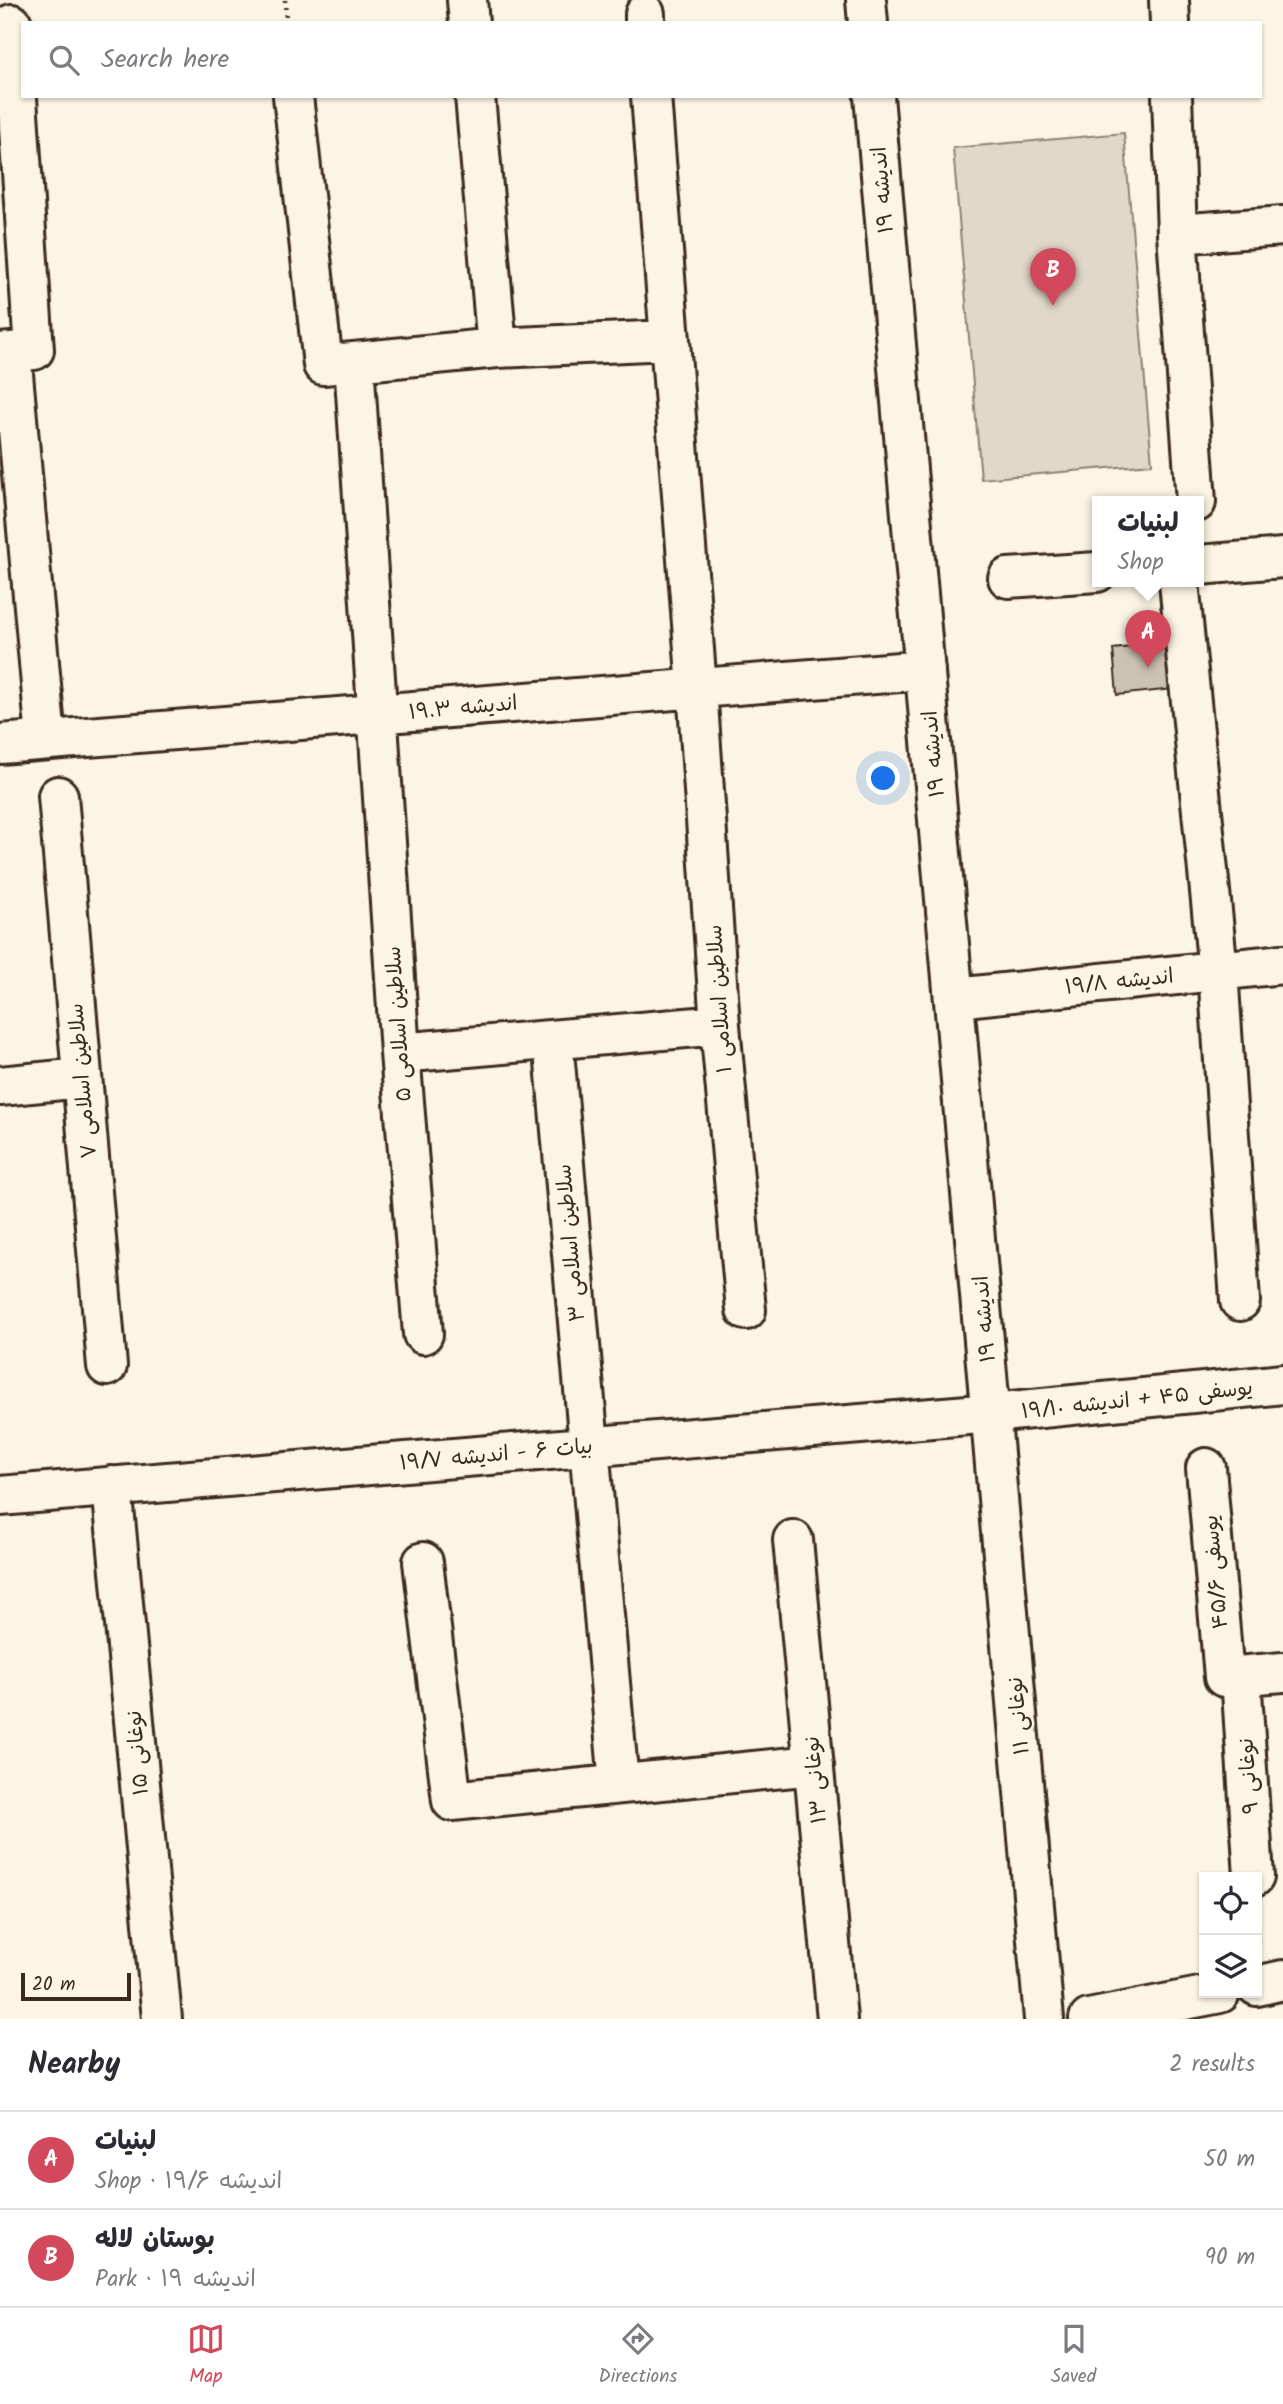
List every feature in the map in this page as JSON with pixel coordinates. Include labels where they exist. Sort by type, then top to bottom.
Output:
[{"type":"street","points":[[467,0],[469,21]]},
{"type":"street","points":[[866,0],[868,21]]},
{"type":"street","points":[[1169,0],[1170,21]]},
{"type":"street","points":[[12,24],[33,350],[5,352],[46,740]]},
{"type":"street","points":[[293,98],[323,365],[497,348],[668,340]]},
{"type":"street","points":[[475,98],[497,348]]},
{"type":"street","name":"سلاطین اسلامی ۱","points":[[651,98],[720,1025],[746,1310]]},
{"type":"street","name":"اندیشه ۱۹","points":[[874,98],[992,1413]]},
{"type":"street","points":[[1172,98],[1177,234],[1196,496]]},
{"type":"street","points":[[1177,234],[1283,226]]},
{"type":"street","name":"سلاطین اسلامی ۵","points":[[354,362],[400,1053],[423,1334]]},
{"type":"street","points":[[1204,563],[1283,558]]},
{"type":"street","points":[[1008,578],[1092,572]]},
{"type":"street","points":[[1195,587],[1240,1301]]},
{"type":"street","name":"اندیشه ۱۹.۳","points":[[0,744],[925,670]]},
{"type":"street","name":"سلاطین اسلامی ۷","points":[[58,796],[107,1366]]},
{"type":"street","name":"اندیشه ۱۹/۸","points":[[955,998],[1283,964]]},
{"type":"street","points":[[400,1053],[720,1025]]},
{"type":"street","name":"سلاطین اسلامی ۳","points":[[553,1040],[619,1784]]},
{"type":"street","points":[[0,1086],[82,1078]]},
{"type":"street","name":"یوسفی ۴۵ + اندیشه ۱۹/۱۰","points":[[992,1413],[1283,1384]]},
{"type":"street","name":"بیات ۶ - اندیشه ۱۹/۷","points":[[0,1496],[992,1413]]},
{"type":"street","name":"نوغانی ۱۱","points":[[992,1413],[1044,2019]]},
{"type":"street","name":"یوسفی ۴۵/۶","points":[[1206,1468],[1233,1676]]},
{"type":"street","name":"نوغانی ۱۵","points":[[111,1486],[162,2019]]},
{"type":"street","name":"نوغانی ۱۳","points":[[793,1541],[836,2019]]},
{"type":"street","points":[[424,1562],[452,1801],[814,1765]]},
{"type":"street","points":[[1233,1676],[1283,1672]]},
{"type":"street","name":"نوغانی ۹","points":[[1233,1676],[1253,1872]]},
{"type":"street","points":[[1262,1985],[1283,1980]]},
{"type":"street","points":[[1089,2019],[1199,1997]]},
{"type":"path","points":[[285,0],[286,21]]},
{"type":"shaded area","points":[[1124,133],[1152,464],[981,479],[953,148]]},
{"type":"building","points":[[1178,642],[1183,688],[1117,695],[1113,649]]},
{"type":"place","name":"بوستان لاله","points":[[1053,306]]},
{"type":"place","name":"لبنیات","points":[[1148,668]]}]
